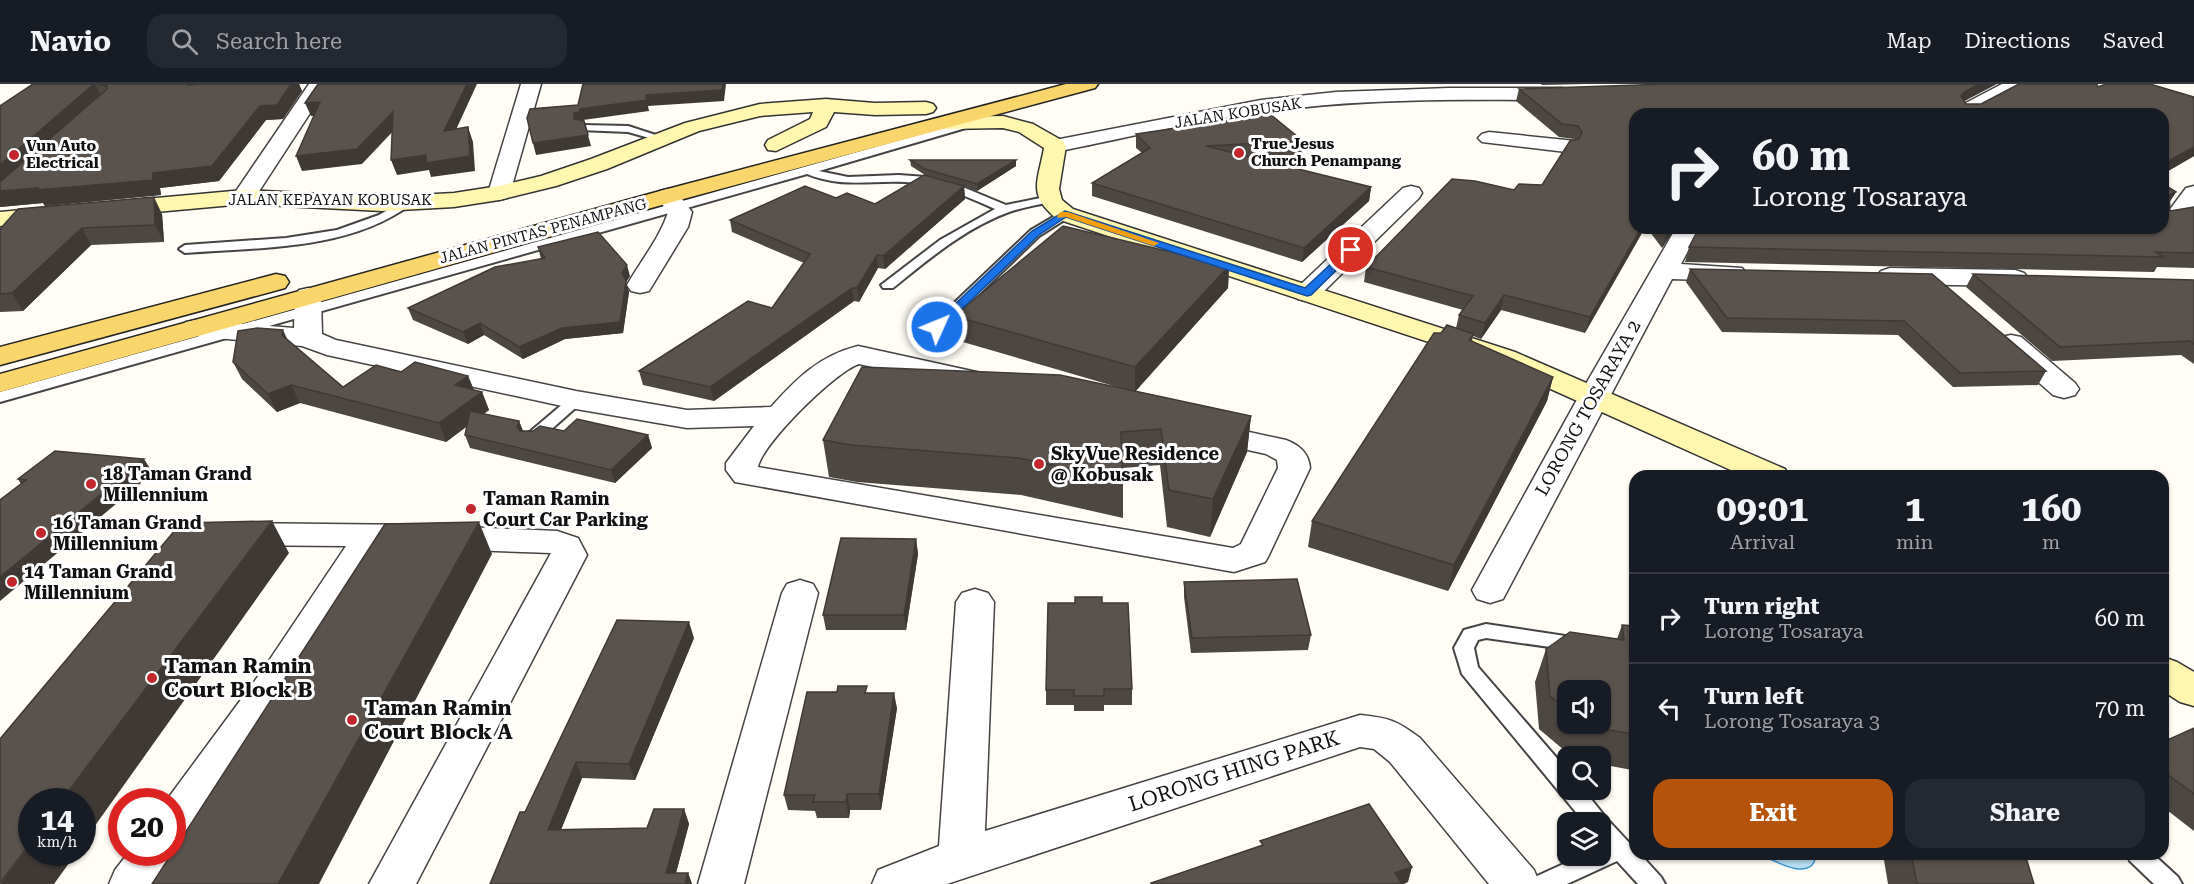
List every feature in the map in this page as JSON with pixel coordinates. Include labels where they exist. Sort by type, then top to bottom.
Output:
[{"type":"main road","name":"JALAN PINTAS PENAMPANG","points":[[329,268],[776,145],[1014,84]]},
{"type":"main road","name":"JALAN PINTAS PENAMPANG","points":[[0,383],[196,328],[307,305],[1088,84]]},
{"type":"main road","points":[[0,356],[74,336],[84,342],[105,341],[258,299],[307,305]]},
{"type":"street","points":[[244,197],[320,84]]},
{"type":"street","points":[[499,193],[531,84]]},
{"type":"street","points":[[1970,108],[2017,84]]},
{"type":"street","points":[[1026,128],[1021,116],[1022,108],[1059,92]]},
{"type":"street","name":"JALAN KOBUSAK","points":[[1055,146],[1260,106],[1338,98],[1507,94],[1533,103]]},
{"type":"street","points":[[1531,142],[1540,129],[1533,103],[1583,94]]},
{"type":"street","points":[[776,145],[819,123],[821,97]]},
{"type":"street","name":"JALAN KEPAYAN KOBUSAK","points":[[0,219],[244,197],[406,203],[454,200],[499,193],[577,172],[660,138],[711,122],[821,97],[876,109],[926,108]]},
{"type":"street","points":[[945,123],[1003,122],[1026,128],[1055,146],[1048,189],[1058,206],[1505,358],[1760,470]]},
{"type":"street","points":[[1489,138],[1566,146]]},
{"type":"street","points":[[1307,292],[1411,193]]},
{"type":"street","points":[[2169,215],[2179,214],[2194,193]]},
{"type":"street","points":[[640,285],[657,254],[676,227],[680,212],[673,202]]},
{"type":"street","name":"LORONG TOSARAYA 2","points":[[1490,590],[1594,396],[1685,234]]},
{"type":"street","points":[[1664,272],[1758,273]]},
{"type":"street","points":[[1864,275],[2040,279]]},
{"type":"street","points":[[1934,276],[1969,306]]},
{"type":"street","points":[[196,328],[239,332],[307,305],[327,347],[576,400],[687,418],[777,416]]},
{"type":"street","points":[[1995,329],[2064,389]]},
{"type":"street","points":[[849,356],[866,356],[1275,447],[1291,456],[1294,468],[1256,549],[1244,558],[1224,560],[747,475],[742,470],[742,463],[777,416],[834,362],[849,356]]},
{"type":"street","points":[[687,418],[754,446]]},
{"type":"street","points":[[202,534],[372,535],[557,542],[566,546],[569,555],[392,884]]},
{"type":"street","points":[[186,807],[276,681],[372,535]]},
{"type":"street","points":[[722,884],[800,593]]},
{"type":"street","points":[[961,858],[975,602]]},
{"type":"street","points":[[2169,676],[2194,691]]},
{"type":"street","name":"LORONG HING PARK","points":[[895,884],[961,858],[1360,731],[1384,734],[1405,750],[1517,884]]},
{"type":"street","points":[[132,884],[145,866]]},
{"type":"lane","points":[[801,167],[978,121]]},
{"type":"lane","points":[[583,128],[628,129],[660,138]]},
{"type":"lane","points":[[801,167],[822,177],[847,183],[917,179],[978,198],[1004,209]]},
{"type":"lane","points":[[888,285],[945,240],[1004,209],[1029,201],[1058,206]]},
{"type":"lane","points":[[185,249],[308,238],[338,232],[383,218],[406,203]]},
{"type":"lane","points":[[937,327],[1035,233],[1058,206]]},
{"type":"lane","points":[[0,397],[239,332]]},
{"type":"lane","points":[[531,439],[576,400]]},
{"type":"lane","points":[[1557,774],[1469,669],[1464,648],[1471,635],[1486,631],[1601,647]]},
{"type":"lane","points":[[1579,800],[1589,812]]},
{"type":"lane","points":[[1611,839],[1629,859]]},
{"type":"lane","points":[[1543,884],[1620,849]]},
{"type":"lane","points":[[1630,860],[1653,884]]},
{"type":"lane","points":[[2144,860],[2170,884]]},
{"type":"water","points":[[1773,860],[1815,860],[1808,868],[1801,869]]},
{"type":"building","points":[[33,84],[94,84],[0,165],[0,106]]},
{"type":"building","points":[[96,84],[291,84],[277,105],[260,106],[212,166],[153,173],[153,180],[0,191],[0,182],[107,89],[107,86]]},
{"type":"building","points":[[318,84],[467,84],[444,131],[468,127],[470,156],[426,163],[426,155],[391,160],[393,112],[357,149],[296,156],[320,102],[305,103]]},
{"type":"building","points":[[583,84],[723,84],[722,90],[646,95],[647,100],[580,109],[580,112],[574,113],[574,119],[584,121],[588,135],[533,143],[527,118],[530,109],[578,105]]},
{"type":"building","points":[[1668,84],[1979,84],[1961,96],[1966,104],[1981,104],[2019,84],[2097,84],[2098,87],[2106,84],[2150,84],[2194,97],[2194,147],[2169,161],[2169,108],[1629,108],[1629,234],[1638,234],[1590,317],[1504,295],[1485,323],[1459,315],[1473,296],[1366,267],[1452,179],[1475,181],[1514,190],[1519,184],[1542,185],[1570,141],[1579,139],[1582,132],[1578,126],[1562,124],[1519,89]]},
{"type":"building","points":[[1270,114],[1303,141],[1206,146],[1371,187],[1304,248],[1092,183],[1150,148],[1136,134]]},
{"type":"building","points":[[910,160],[1016,160],[977,184],[925,169]]},
{"type":"building","points":[[924,175],[964,186],[883,256],[877,255],[857,288],[852,288],[710,387],[639,371],[748,301],[772,308],[810,254],[730,220],[805,186],[836,198],[847,193],[875,204]]},
{"type":"building","points":[[2169,188],[2176,192],[2169,195]]},
{"type":"building","points":[[2169,195],[2170,211],[2194,207],[2194,253],[2155,252],[2163,257],[1689,247],[1696,234],[2169,234]]},
{"type":"building","points":[[154,197],[155,225],[82,228],[12,293],[0,294],[0,229],[18,209]]},
{"type":"building","points":[[1063,226],[1229,266],[1135,367],[954,316]]},
{"type":"building","points":[[598,232],[627,265],[622,273],[626,281],[620,322],[562,328],[519,347],[480,323],[463,332],[408,308],[495,267],[545,258],[538,247]]},
{"type":"building","points":[[1690,269],[1932,274],[2046,371],[1960,373],[1904,321],[1727,318]]},
{"type":"building","points":[[1973,274],[2194,280],[2194,344],[2190,341],[2060,347]]},
{"type":"building","points":[[1447,325],[1474,334],[1469,340],[1553,377],[1454,565],[1312,521],[1434,333],[1441,333]]},
{"type":"building","points":[[257,328],[283,330],[282,335],[343,387],[376,365],[401,372],[415,362],[468,376],[455,385],[482,392],[439,423],[291,385],[268,394],[233,362],[238,331]]},
{"type":"building","points":[[862,367],[1060,375],[1251,416],[1213,499],[1169,490],[1161,429],[1121,432],[1123,480],[1019,458],[851,445],[823,440]]},
{"type":"building","points":[[470,411],[519,421],[517,427],[520,431],[533,431],[540,426],[564,431],[577,419],[648,435],[611,470],[465,435]]},
{"type":"building","points":[[55,451],[144,459],[0,577],[0,500],[26,480],[18,479]]},
{"type":"building","points":[[272,521],[71,788],[18,788],[18,859],[0,883],[0,739],[181,523]]},
{"type":"building","points":[[479,522],[278,884],[152,884],[164,866],[186,866],[186,831],[385,524]]},
{"type":"building","points":[[841,538],[916,539],[904,615],[823,615]]},
{"type":"building","points":[[1297,579],[1311,635],[1192,638],[1184,582]]},
{"type":"building","points":[[1075,597],[1102,597],[1102,603],[1128,603],[1132,689],[1104,689],[1104,696],[1074,696],[1074,690],[1046,690],[1048,603],[1075,603]]},
{"type":"building","points":[[617,620],[689,622],[629,764],[576,762],[548,830],[647,828],[654,809],[684,809],[666,873],[688,873],[685,884],[490,884],[520,812],[525,812]]},
{"type":"building","points":[[1622,625],[1629,626],[1629,733],[1611,730],[1611,680],[1557,680],[1557,701],[1550,696],[1546,649],[1570,632],[1624,640]]},
{"type":"building","points":[[838,686],[867,686],[865,693],[894,693],[879,794],[847,794],[846,802],[813,802],[815,795],[784,795],[807,692],[837,692]]},
{"type":"building","points":[[2194,728],[2194,794],[2169,775],[2169,739]]},
{"type":"building","points":[[1369,804],[1412,867],[1395,873],[1402,884],[1151,883],[1263,845],[1260,841]]},
{"type":"building","points":[[1912,860],[2027,860],[2034,884],[1917,884]]},
{"type":"slow traffic","points":[[1062,216],[1065,214],[1154,243]]},
{"type":"place","name":"True Jesus Church Penampang","points":[[1239,153]]},
{"type":"place","name":"Vun Auto Electrical","points":[[14,155]]},
{"type":"place","name":"SkyVue Residence @ Kobusak","points":[[1039,464]]},
{"type":"place","name":"18 Taman Grand Millennium","points":[[91,484]]},
{"type":"place","name":"Taman Ramin Court Car Parking","points":[[471,509]]},
{"type":"place","name":"16 Taman Grand Millennium","points":[[41,533]]},
{"type":"place","name":"14 Taman Grand Millennium","points":[[12,582]]},
{"type":"place","name":"Taman Ramin Court Block B","points":[[152,678]]},
{"type":"place","name":"Taman Ramin Court Block A","points":[[352,720]]},
{"type":"route","points":[[937,327],[1035,233],[1065,214],[1307,292],[1351,250]]}]
